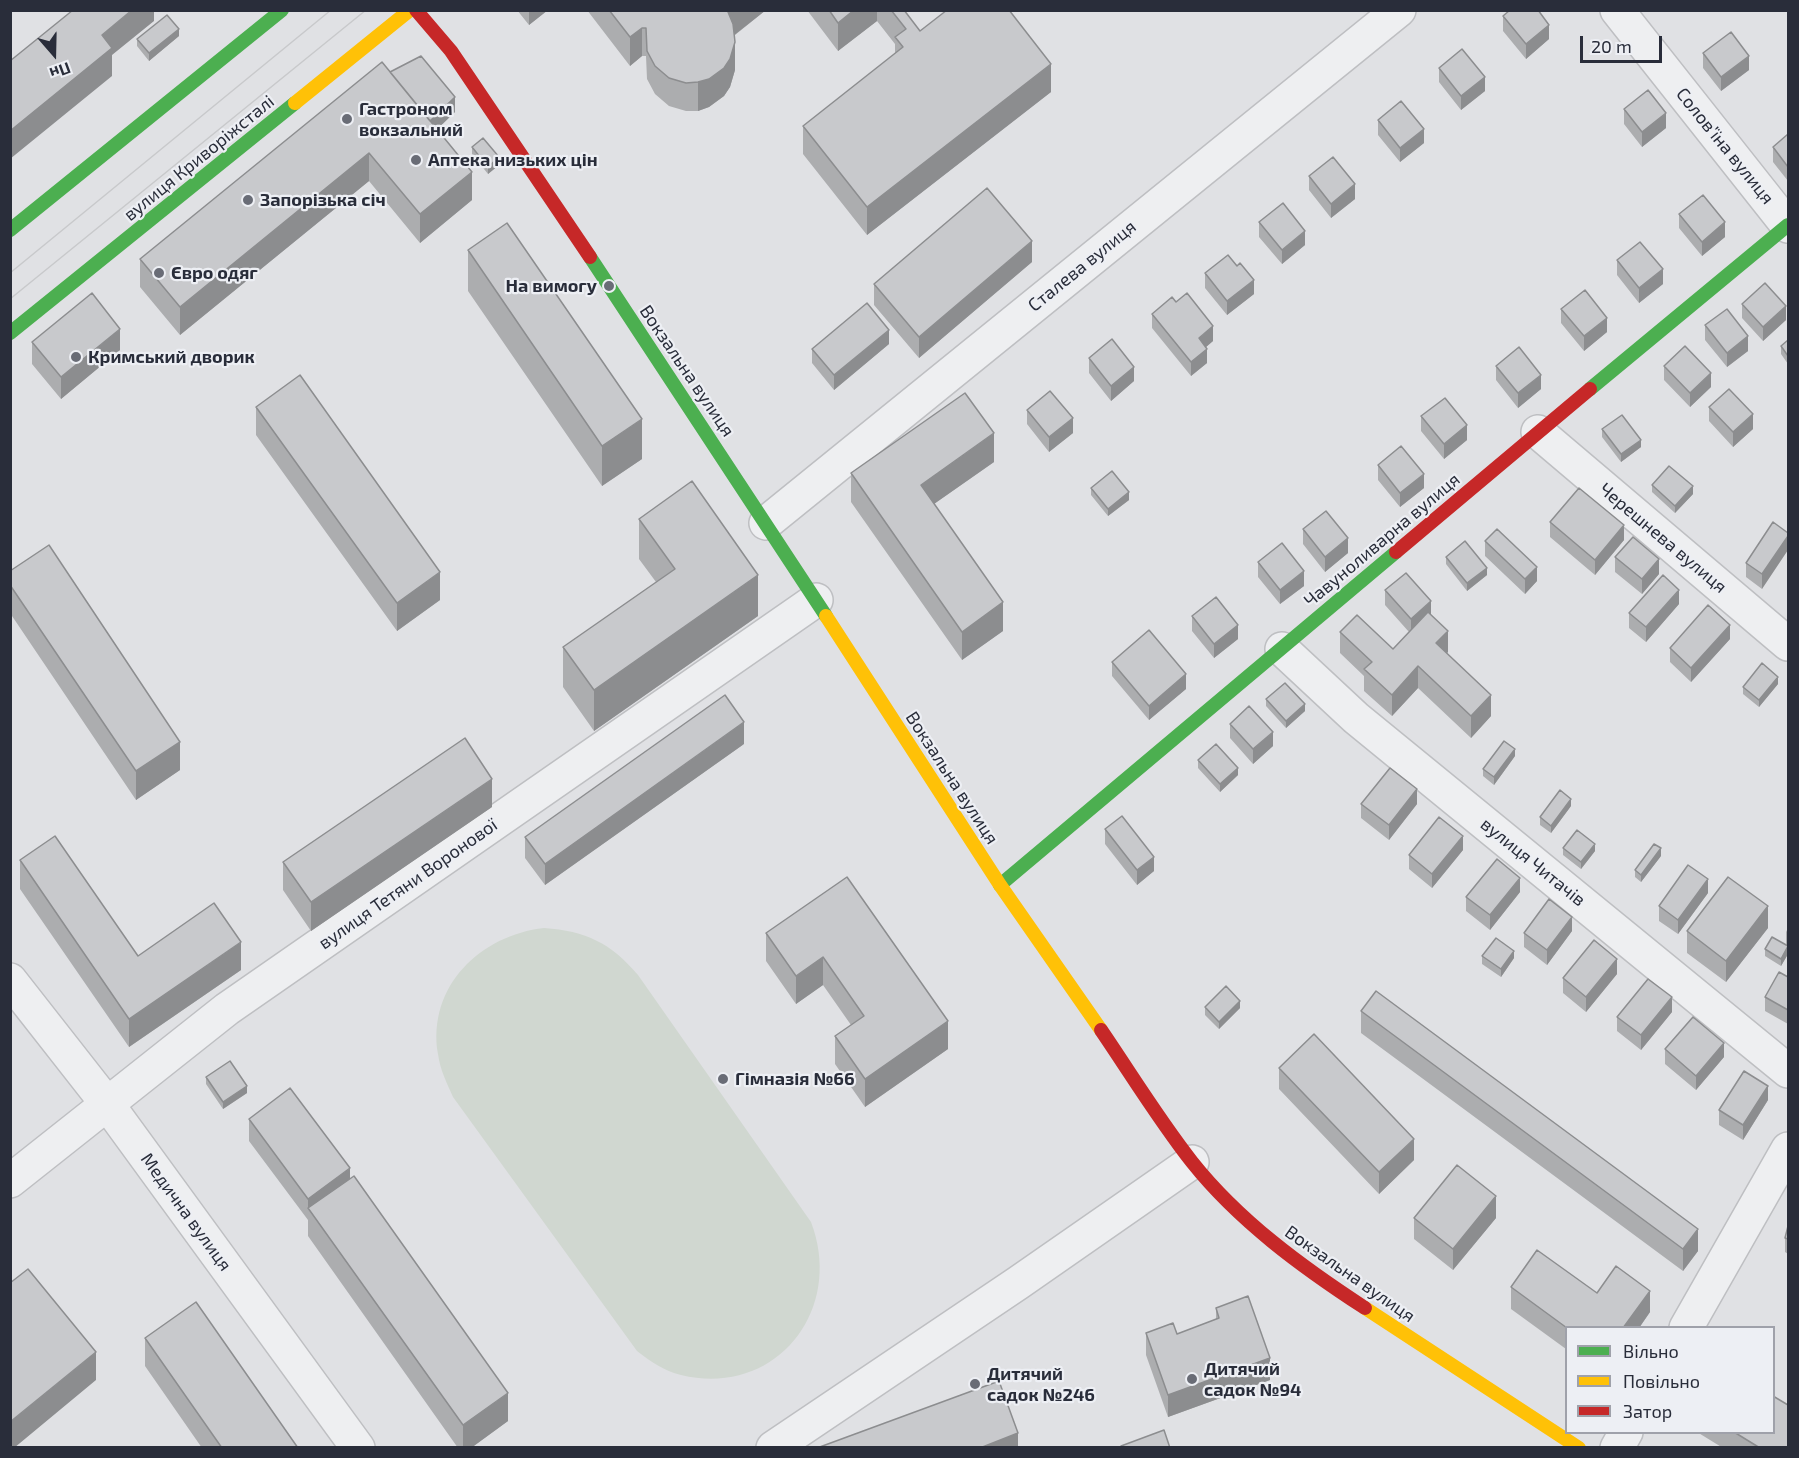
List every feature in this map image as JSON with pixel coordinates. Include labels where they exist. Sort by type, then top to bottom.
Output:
[{"type":"street","points":[[10,230],[282,10]]},
{"type":"street","name":"вулиця Криворіжсталі","points":[[10,333],[410,10]]},
{"type":"street","name":"Вокзальна вулиця","points":[[416,10],[451,51],[533,171],[766,523],[1000,885],[1192,1162],[1241,1215],[1313,1274],[1579,1448]]},
{"type":"street","name":"Сталева вулиця","points":[[766,523],[1399,10]]},
{"type":"street","name":"Соловʼїна вулиця","points":[[1617,10],[1788,226]]},
{"type":"street","name":"Чавуноливарна вулиця","points":[[1000,885],[1538,432],[1788,226]]},
{"type":"street","name":"Черешнева вулиця","points":[[1538,432],[1788,644]]},
{"type":"street","name":"вулиця Тетяни Воронової","points":[[10,1181],[227,1009],[816,600]]},
{"type":"street","name":"вулиця Читачів","points":[[1282,648],[1356,718],[1788,1071]]},
{"type":"street","name":"Медична вулиця","points":[[10,980],[108,1105],[358,1448]]},
{"type":"street","points":[[1687,1326],[1788,1149]]},
{"type":"street","points":[[773,1448],[1018,1283],[1192,1162]]},
{"type":"street","points":[[1617,1448],[1625,1434]]},
{"type":"shaded area","points":[[544,928],[573,932],[597,941],[618,955],[638,975],[811,1222],[819,1255],[818,1287],[810,1316],[794,1340],[772,1360],[746,1373],[715,1379],[681,1375],[652,1362],[637,1351],[453,1097],[439,1060],[437,1029],[441,1007],[450,986],[463,968],[480,953],[499,941]]},
{"type":"building","points":[[73,10],[132,10],[102,35],[112,48],[10,131],[10,61]]},
{"type":"building","points":[[609,10],[730,10],[728,12],[733,24],[735,42],[730,59],[724,68],[709,79],[686,83],[669,78],[655,66],[647,51],[646,28],[642,28],[630,37]]},
{"type":"building","points":[[829,10],[854,10],[838,23]]},
{"type":"building","points":[[891,10],[904,10],[920,31],[947,10],[1009,10],[1051,64],[867,207],[803,126],[903,47],[895,37],[906,29]]},
{"type":"building","points":[[1510,10],[1538,10],[1549,25],[1526,44],[1503,16]]},
{"type":"building","points":[[167,15],[179,29],[149,53],[137,39]]},
{"type":"building","points":[[1731,32],[1749,56],[1721,77],[1703,53]]},
{"type":"building","points":[[1462,49],[1485,77],[1461,96],[1439,68]]},
{"type":"building","points":[[421,56],[455,97],[430,121],[390,72]]},
{"type":"building","points":[[382,62],[472,172],[420,214],[369,153],[180,307],[140,259]]},
{"type":"building","points":[[1648,90],[1666,113],[1642,132],[1624,109]]},
{"type":"building","points":[[1401,101],[1424,129],[1400,148],[1378,120]]},
{"type":"building","points":[[1788,134],[1788,167],[1773,147]]},
{"type":"building","points":[[483,138],[499,157],[488,167],[472,147]]},
{"type":"building","points":[[1333,157],[1355,184],[1331,204],[1309,176]]},
{"type":"building","points":[[987,188],[1032,241],[919,337],[874,284]]},
{"type":"building","points":[[1703,195],[1725,222],[1702,242],[1679,214]]},
{"type":"building","points":[[1283,203],[1305,231],[1282,250],[1259,222]]},
{"type":"building","points":[[507,223],[642,419],[602,446],[468,250]]},
{"type":"building","points":[[1640,242],[1663,269],[1639,288],[1617,260]]},
{"type":"building","points":[[1228,255],[1237,266],[1240,263],[1254,280],[1227,301],[1205,273]]},
{"type":"building","points":[[1765,283],[1786,306],[1763,327],[1742,304]]},
{"type":"building","points":[[1585,290],[1607,318],[1584,336],[1561,309]]},
{"type":"building","points":[[92,293],[120,329],[61,377],[32,342]]},
{"type":"building","points":[[1187,293],[1213,326],[1199,338],[1207,349],[1191,362],[1152,314],[1172,297],[1176,302]]},
{"type":"building","points":[[867,303],[889,330],[834,375],[812,349]]},
{"type":"building","points":[[1727,309],[1748,336],[1727,353],[1705,325]]},
{"type":"building","points":[[1112,339],[1134,367],[1111,386],[1089,358]]},
{"type":"building","points":[[1788,340],[1788,356],[1781,346]]},
{"type":"building","points":[[1685,346],[1711,373],[1690,393],[1664,366]]},
{"type":"building","points":[[1519,347],[1541,375],[1518,393],[1496,366]]},
{"type":"building","points":[[300,375],[440,572],[397,603],[256,407]]},
{"type":"building","points":[[1729,389],[1753,414],[1733,432],[1709,407]]},
{"type":"building","points":[[1050,391],[1073,418],[1049,437],[1027,410]]},
{"type":"building","points":[[965,393],[994,433],[921,485],[1003,602],[962,632],[851,473]]},
{"type":"building","points":[[1445,398],[1467,425],[1444,444],[1421,416]]},
{"type":"building","points":[[1622,415],[1641,440],[1621,454],[1602,429]]},
{"type":"building","points":[[1401,446],[1424,474],[1400,493],[1378,465]]},
{"type":"building","points":[[1669,466],[1693,486],[1675,506],[1652,485]]},
{"type":"building","points":[[1112,471],[1129,492],[1108,509],[1091,488]]},
{"type":"building","points":[[692,481],[758,575],[594,690],[563,647],[675,569],[639,519]]},
{"type":"building","points":[[1579,488],[1624,525],[1595,560],[1550,522]]},
{"type":"building","points":[[1326,511],[1348,538],[1325,557],[1303,529]]},
{"type":"building","points":[[1773,522],[1788,533],[1788,536],[1762,574],[1746,563]]},
{"type":"building","points":[[1497,529],[1537,567],[1525,579],[1485,541]]},
{"type":"building","points":[[1633,537],[1659,559],[1642,579],[1615,557]]},
{"type":"building","points":[[1465,541],[1487,568],[1467,583],[1446,557]]},
{"type":"building","points":[[1282,543],[1304,571],[1280,590],[1258,562]]},
{"type":"building","points":[[49,545],[180,742],[136,771],[10,585],[10,571]]},
{"type":"building","points":[[1406,573],[1431,601],[1411,619],[1385,590]]},
{"type":"building","points":[[1663,575],[1679,590],[1646,627],[1629,613]]},
{"type":"building","points":[[1216,597],[1238,625],[1214,644],[1192,616]]},
{"type":"building","points":[[1708,605],[1730,625],[1691,668],[1670,648]]},
{"type":"building","points":[[1428,612],[1448,631],[1436,643],[1491,695],[1471,716],[1418,666],[1392,695],[1364,669],[1372,662],[1340,632],[1357,615],[1393,649]]},
{"type":"building","points":[[1149,630],[1186,674],[1149,706],[1112,662]]},
{"type":"building","points":[[1762,663],[1778,677],[1759,700],[1743,687]]},
{"type":"building","points":[[1285,683],[1305,704],[1286,721],[1266,699]]},
{"type":"building","points":[[725,695],[744,722],[545,864],[525,837]]},
{"type":"building","points":[[1249,706],[1273,732],[1253,749],[1230,724]]},
{"type":"building","points":[[465,738],[492,779],[311,902],[283,862]]},
{"type":"building","points":[[1504,741],[1515,749],[1494,777],[1483,769]]},
{"type":"building","points":[[1216,744],[1238,768],[1220,784],[1198,760]]},
{"type":"building","points":[[1390,768],[1417,789],[1389,825],[1361,804]]},
{"type":"building","points":[[1560,790],[1571,799],[1551,826],[1540,817]]},
{"type":"building","points":[[1122,816],[1154,857],[1137,870],[1105,829]]},
{"type":"building","points":[[1439,817],[1463,836],[1432,874],[1409,855]]},
{"type":"building","points":[[1577,830],[1595,844],[1581,862],[1563,848]]},
{"type":"building","points":[[55,836],[138,956],[214,903],[241,942],[129,1019],[20,860]]},
{"type":"building","points":[[1654,844],[1661,848],[1641,875],[1635,870]]},
{"type":"building","points":[[1497,859],[1520,878],[1490,915],[1466,897]]},
{"type":"building","points":[[1688,865],[1708,879],[1678,920],[1659,906]]},
{"type":"building","points":[[847,877],[948,1021],[865,1079],[835,1036],[864,1016],[823,957],[796,976],[766,933]]},
{"type":"building","points":[[1728,877],[1768,906],[1726,961],[1687,931]]},
{"type":"building","points":[[1549,899],[1572,917],[1547,950],[1524,933]]},
{"type":"building","points":[[1772,937],[1788,946],[1781,959],[1765,949]]},
{"type":"building","points":[[1496,938],[1514,951],[1501,969],[1482,956]]},
{"type":"building","points":[[1594,940],[1617,959],[1586,997],[1563,978]]},
{"type":"building","points":[[1779,972],[1788,977],[1788,1010],[1765,997]]},
{"type":"building","points":[[1648,979],[1672,997],[1641,1035],[1617,1017]]},
{"type":"building","points":[[1226,986],[1240,1001],[1219,1022],[1205,1007]]},
{"type":"building","points":[[1376,991],[1698,1229],[1683,1249],[1361,1011]]},
{"type":"building","points":[[1693,1017],[1724,1043],[1696,1076],[1665,1049]]},
{"type":"building","points":[[1314,1034],[1414,1139],[1379,1172],[1279,1068]]},
{"type":"building","points":[[230,1061],[247,1086],[223,1102],[206,1077]]},
{"type":"building","points":[[1744,1071],[1768,1086],[1743,1125],[1719,1110]]},
{"type":"building","points":[[290,1088],[350,1168],[308,1199],[249,1119]]},
{"type":"building","points":[[1457,1165],[1496,1196],[1453,1249],[1414,1218]]},
{"type":"building","points":[[354,1176],[508,1393],[463,1425],[308,1208]]},
{"type":"building","points":[[1537,1250],[1597,1293],[1616,1266],[1650,1291],[1624,1326],[1565,1327],[1511,1287]]},
{"type":"building","points":[[28,1269],[96,1352],[10,1422],[10,1283]]},
{"type":"building","points":[[1248,1296],[1270,1358],[1168,1395],[1146,1333],[1173,1323],[1177,1334],[1219,1318],[1216,1308]]},
{"type":"building","points":[[196,1302],[298,1448],[222,1448],[145,1338]]},
{"type":"building","points":[[999,1381],[1018,1433],[980,1448],[817,1448]]},
{"type":"building","points":[[1775,1397],[1788,1405],[1788,1448],[1760,1448],[1737,1434],[1775,1434]]},
{"type":"building","points":[[1164,1430],[1170,1448],[1121,1448],[1121,1446]]},
{"type":"tram line","points":[[10,273],[331,10]]},
{"type":"tram line","points":[[10,299],[366,10]]},
{"type":"traffic: fast","points":[[10,230],[282,10]]},
{"type":"traffic: fast","points":[[10,333],[295,103]]},
{"type":"traffic: fast","points":[[1590,389],[1788,225]]},
{"type":"traffic: fast","points":[[590,257],[826,616]]},
{"type":"traffic: fast","points":[[1000,885],[1396,552]]},
{"type":"traffic: slow","points":[[295,103],[410,10]]},
{"type":"traffic: slow","points":[[826,616],[1000,885],[1101,1030]]},
{"type":"traffic: slow","points":[[1365,1308],[1579,1448]]},
{"type":"traffic: jam","points":[[416,10],[451,51],[590,257]]},
{"type":"traffic: jam","points":[[1396,552],[1590,389]]},
{"type":"traffic: jam","points":[[1101,1030],[1168,1130],[1210,1184],[1272,1242],[1365,1308]]},
{"type":"place","name":"Гастроном вокзальний","points":[[347,119]]},
{"type":"place","name":"Аптека низьких цін","points":[[416,160]]},
{"type":"place","name":"Запорізька січ","points":[[248,200]]},
{"type":"place","name":"Євро одяг","points":[[159,273]]},
{"type":"place","name":"На вимогу","points":[[609,286]]},
{"type":"place","name":"Кримський дворик","points":[[76,357]]},
{"type":"place","name":"Гімназія №66","points":[[723,1079]]},
{"type":"place","name":"Дитячий садок №94","points":[[1192,1379]]},
{"type":"place","name":"Дитячий садок №246","points":[[975,1384]]}]
